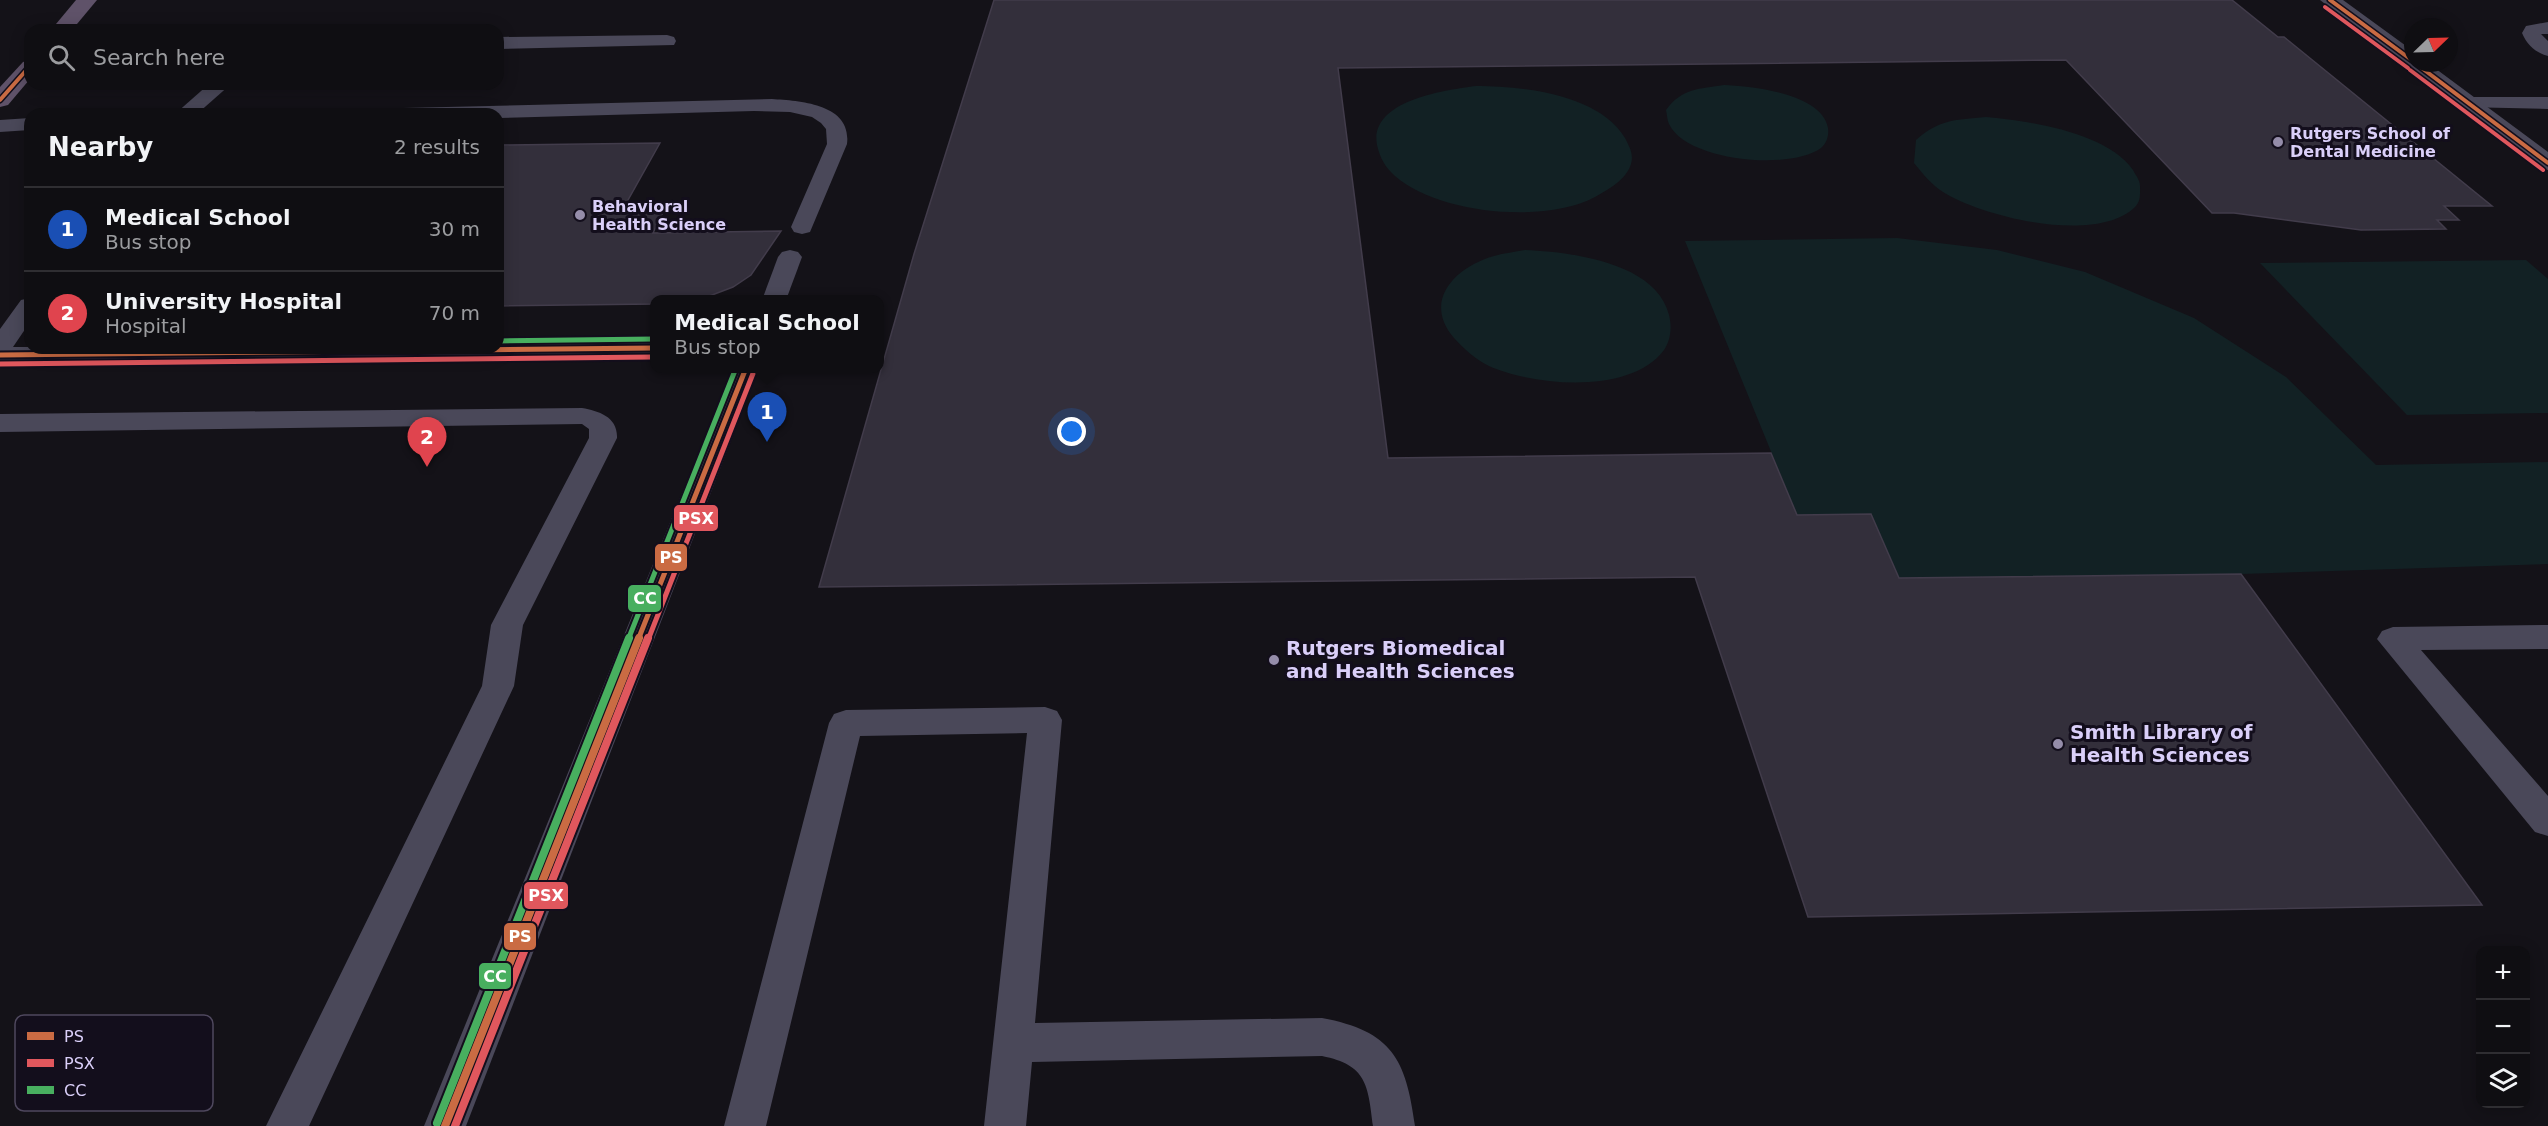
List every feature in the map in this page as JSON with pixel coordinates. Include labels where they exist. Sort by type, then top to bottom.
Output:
[{"type":"main road","points":[[66,24],[87,0]]},
{"type":"main road","points":[[0,100],[24,73]]},
{"type":"street","points":[[2330,0],[2404,55]]},
{"type":"street","points":[[2428,72],[2548,163]]},
{"type":"lane","points":[[2548,28],[2533,30],[2531,36],[2548,50]]},
{"type":"lane","points":[[504,43],[667,40]]},
{"type":"lane","points":[[192,108],[214,90]]},
{"type":"lane","points":[[2470,103],[2548,103]]},
{"type":"lane","points":[[504,112],[744,106],[806,109],[827,117],[837,126],[839,134],[837,144],[802,227]]},
{"type":"lane","points":[[2489,119],[2548,119]]},
{"type":"lane","points":[[0,126],[24,124]]},
{"type":"lane","points":[[776,295],[790,257]]},
{"type":"lane","points":[[0,347],[24,313]]},
{"type":"lane","points":[[504,350],[650,348]]},
{"type":"lane","points":[[0,355],[93,354]]},
{"type":"lane","points":[[445,1126],[744,373]]},
{"type":"lane","points":[[0,423],[582,416],[592,418],[601,424],[604,431],[603,438],[507,625],[498,686],[287,1126]]},
{"type":"lane","points":[[2548,637],[2393,639],[2548,821]]},
{"type":"lane","points":[[745,1126],[846,723],[1045,720],[1005,1126]]},
{"type":"lane","points":[[1014,1043],[1322,1037],[1337,1039],[1363,1050],[1384,1073],[1390,1092],[1394,1126]]},
{"type":"shaded area","points":[[1724,85],[1767,90],[1799,99],[1813,107],[1823,116],[1828,128],[1825,144],[1806,155],[1764,160],[1716,154],[1696,147],[1679,137],[1667,119],[1666,110],[1672,103],[1685,93]]},
{"type":"shaded area","points":[[1476,86],[1537,91],[1579,102],[1597,111],[1613,123],[1625,138],[1632,157],[1629,170],[1611,187],[1595,197],[1574,205],[1521,212],[1492,211],[1437,199],[1414,189],[1395,176],[1383,162],[1377,145],[1378,130],[1385,117],[1412,100]]},
{"type":"shaded area","points":[[1986,117],[2066,131],[2105,146],[2121,157],[2139,180],[2138,202],[2135,207],[2117,218],[2094,224],[2068,226],[2011,218],[1984,210],[1943,192],[1914,163],[1916,140],[1941,124]]},
{"type":"shaded area","points":[[1897,238],[1997,250],[2085,272],[2194,318],[2286,377],[2376,465],[2548,462],[2548,564],[2241,574],[1899,578],[1871,514],[1797,515],[1685,241]]},
{"type":"shaded area","points":[[1525,250],[1587,257],[1630,272],[1647,283],[1661,297],[1669,315],[1670,333],[1664,350],[1649,364],[1629,374],[1606,380],[1581,382],[1555,382],[1508,373],[1474,357],[1454,338],[1445,324],[1441,311],[1442,299],[1447,287],[1467,268],[1480,261]]},
{"type":"shaded area","points":[[2526,260],[2548,279],[2548,413],[2407,415],[2260,263]]},
{"type":"building","points":[[994,0],[2232,0],[2278,37],[2284,37],[2492,206],[2444,206],[2459,220],[2437,220],[2446,229],[2361,230],[2234,213],[2212,213],[2066,60],[1338,68],[1388,458],[1771,453],[1797,515],[1871,514],[1899,578],[2241,574],[2482,905],[1808,917],[1695,577],[819,587],[880,373],[884,373],[884,359],[914,254]]},
{"type":"building","points":[[660,143],[623,209],[665,208],[653,233],[781,231],[751,275],[733,287],[712,295],[650,295],[650,304],[504,306],[504,145]]},
{"type":"transit line","name":"PS","points":[[2330,0],[2404,54]]},
{"type":"transit line","name":"PSX","points":[[2325,7],[2404,65]]},
{"type":"transit line","name":"PSX","points":[[2413,72],[2543,170]]},
{"type":"transit line","name":"PS","points":[[2427,72],[2548,163]]},
{"type":"transit line","name":"PS","points":[[0,100],[24,73]]},
{"type":"transit line","name":"CC","points":[[504,341],[650,339]]},
{"type":"transit line","name":"PS","points":[[504,350],[650,348]]},
{"type":"transit line","name":"PS","points":[[0,355],[93,354]]},
{"type":"transit line","name":"PSX","points":[[0,364],[650,357]]},
{"type":"transit line","name":"CC","points":[[437,1123],[734,373]]},
{"type":"transit line","name":"PS","points":[[445,1126],[744,373]]},
{"type":"transit line","name":"PSX","points":[[455,1126],[753,373]]},
{"type":"place","name":"Rutgers School of Dental Medicine","points":[[2278,142]]},
{"type":"place","name":"Behavioral Health Science","points":[[580,215]]},
{"type":"place","name":"Medical School","points":[[767,442]]},
{"type":"place","name":"University Hospital","points":[[427,467]]},
{"type":"place","name":"Rutgers Biomedical and Health Sciences","points":[[1274,660]]},
{"type":"place","name":"Smith Library of Health Sciences","points":[[2058,744]]}]
